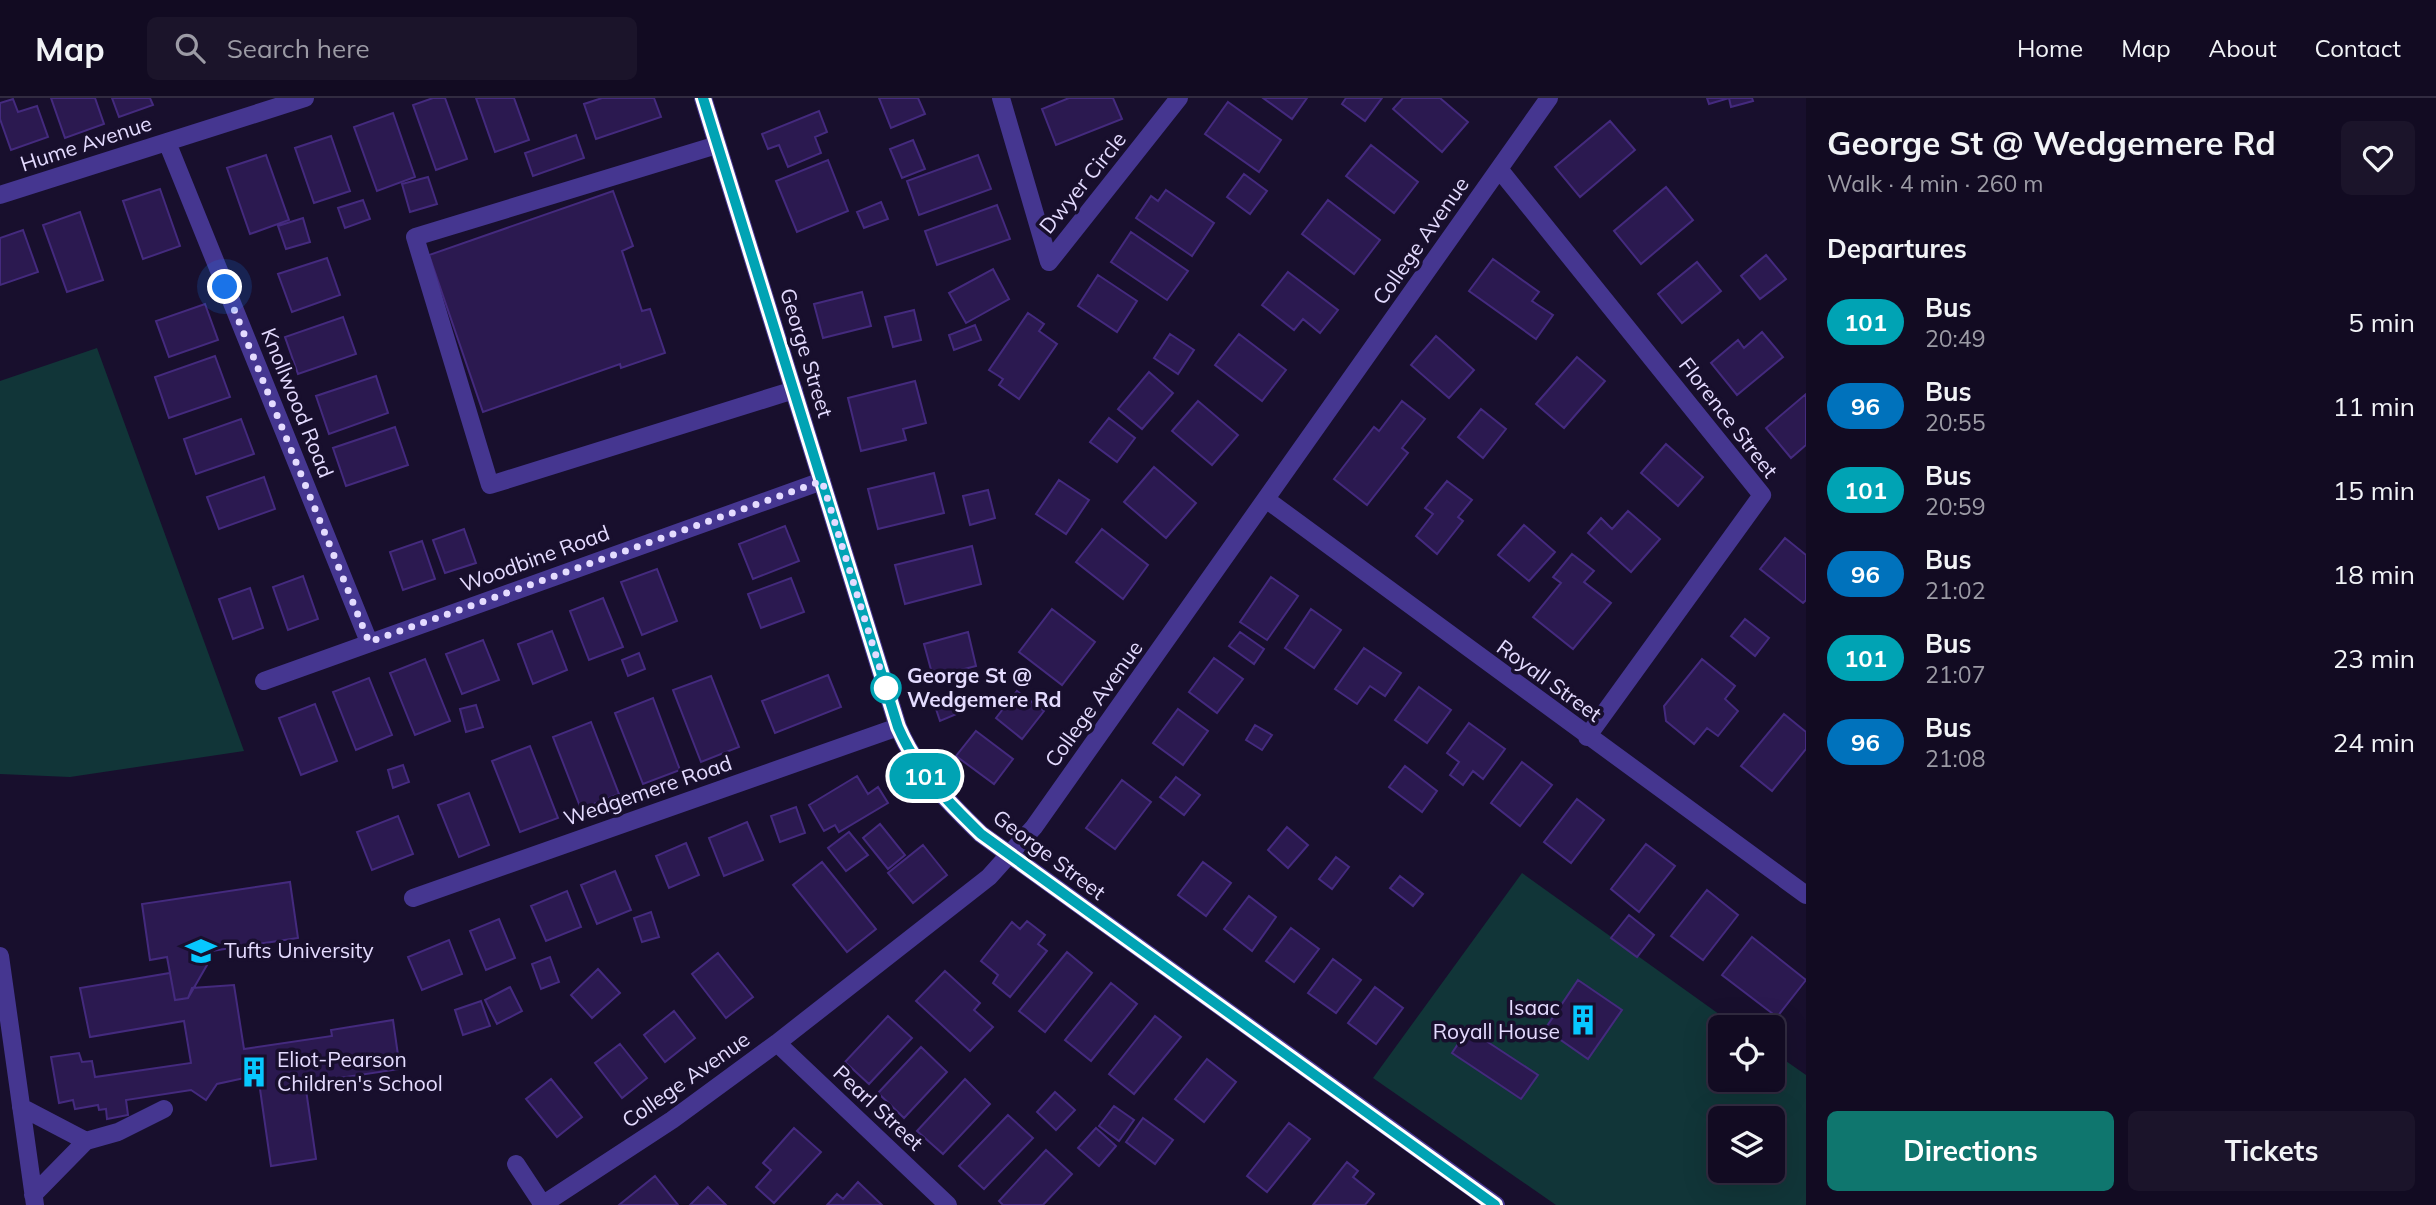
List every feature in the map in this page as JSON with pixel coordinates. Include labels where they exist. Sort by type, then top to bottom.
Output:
[{"type":"street","name":"Hume Avenue","points":[[0,195],[305,98]]},
{"type":"street","name":"Dwyer Circle","points":[[1001,98],[1049,262],[1180,98]]},
{"type":"street","name":"College Avenue","points":[[543,1205],[672,1120],[777,1043],[989,877],[1034,827],[1549,98]]},
{"type":"street","name":"George Street","points":[[707,99],[717,145],[898,727],[910,756],[932,786],[981,834],[1496,1205]]},
{"type":"street","name":"Knollwood Road","points":[[167,142],[369,642]]},
{"type":"street","points":[[717,145],[415,237],[490,485],[794,390]]},
{"type":"street","name":"Florence Street","points":[[1499,169],[1762,495],[1587,737]]},
{"type":"street","name":"Woodbine Road","points":[[264,681],[822,481]]},
{"type":"street","name":"Royall Street","points":[[1267,500],[1806,895]]},
{"type":"street","name":"Wedgemere Road","points":[[413,898],[898,727]]},
{"type":"street","points":[[0,956],[34,1200]]},
{"type":"street","name":"Pearl Street","points":[[777,1043],[948,1205]]},
{"type":"street","points":[[21,1107],[86,1141]]},
{"type":"street","points":[[34,1200],[86,1141],[118,1132],[164,1109]]},
{"type":"street","points":[[516,1164],[543,1205]]},
{"type":"green space","points":[[97,348],[244,751],[70,777],[0,774],[0,381]]},
{"type":"green space","points":[[1522,873],[1720,1015],[1708,1015],[1708,1092],[1785,1092],[1785,1060],[1806,1075],[1806,1205],[1556,1205],[1373,1078]]},
{"type":"building","points":[[51,98],[95,98],[104,124],[65,138]]},
{"type":"building","points":[[112,98],[150,98],[153,105],[119,117]]},
{"type":"building","points":[[433,98],[445,98],[467,159],[436,170],[413,105]]},
{"type":"building","points":[[476,98],[514,98],[529,140],[495,152]]},
{"type":"building","points":[[602,98],[654,98],[661,117],[596,139],[584,104]]},
{"type":"building","points":[[879,98],[918,98],[925,114],[891,128]]},
{"type":"building","points":[[1069,98],[1113,98],[1122,119],[1056,145],[1042,109]]},
{"type":"building","points":[[1263,98],[1307,98],[1292,119]]},
{"type":"building","points":[[1346,98],[1382,98],[1365,121],[1342,104]]},
{"type":"building","points":[[1403,98],[1440,98],[1468,122],[1442,152],[1393,109]]},
{"type":"building","points":[[1707,98],[1729,98],[1709,104]]},
{"type":"building","points":[[1729,98],[1752,98],[1753,101],[1731,107]]},
{"type":"building","points":[[13,99],[18,112],[37,106],[48,137],[11,150],[0,119],[0,103]]},
{"type":"building","points":[[1228,102],[1281,140],[1259,172],[1205,134]]},
{"type":"building","points":[[819,111],[827,132],[815,137],[821,153],[788,167],[779,145],[768,149],[762,134]]},
{"type":"building","points":[[393,113],[415,177],[377,191],[354,127]]},
{"type":"building","points":[[1610,121],[1635,150],[1580,197],[1555,167]]},
{"type":"building","points":[[576,135],[584,158],[533,176],[525,153]]},
{"type":"building","points":[[331,136],[350,191],[314,203],[295,148]]},
{"type":"building","points":[[913,140],[925,169],[902,178],[890,149]]},
{"type":"building","points":[[1371,145],[1418,182],[1394,213],[1346,176]]},
{"type":"building","points":[[266,155],[289,220],[250,234],[227,168]]},
{"type":"building","points":[[978,155],[991,189],[919,215],[907,181]]},
{"type":"building","points":[[828,160],[848,211],[797,232],[776,181]]},
{"type":"building","points":[[1244,174],[1267,191],[1250,214],[1227,197]]},
{"type":"building","points":[[428,177],[437,204],[410,212],[402,184]]},
{"type":"building","points":[[1666,187],[1693,220],[1641,264],[1614,231]]},
{"type":"building","points":[[160,189],[180,246],[143,259],[123,201]]},
{"type":"building","points":[[1166,190],[1214,223],[1192,256],[1136,218],[1151,196],[1158,201]]},
{"type":"building","points":[[613,191],[633,246],[622,251],[642,311],[650,309],[665,353],[621,368],[620,364],[483,412],[429,255]]},
{"type":"building","points":[[363,200],[370,219],[345,228],[338,208]]},
{"type":"building","points":[[1328,200],[1380,240],[1354,274],[1302,234]]},
{"type":"building","points":[[881,202],[888,219],[864,228],[857,212]]},
{"type":"building","points":[[997,205],[1010,239],[937,265],[925,231]]},
{"type":"building","points":[[80,212],[103,280],[67,292],[43,225]]},
{"type":"building","points":[[303,218],[310,242],[286,249],[278,226]]},
{"type":"building","points":[[23,230],[38,272],[0,285],[0,238]]},
{"type":"building","points":[[1131,232],[1188,271],[1167,300],[1111,262]]},
{"type":"building","points":[[1766,255],[1786,279],[1760,299],[1741,276]]},
{"type":"building","points":[[327,258],[340,295],[292,312],[278,274]]},
{"type":"building","points":[[1493,259],[1539,292],[1532,301],[1553,315],[1536,339],[1469,291]]},
{"type":"building","points":[[1697,262],[1721,291],[1682,323],[1658,294]]},
{"type":"building","points":[[993,269],[1009,299],[966,323],[949,293]]},
{"type":"building","points":[[1288,272],[1338,310],[1320,333],[1303,319],[1294,330],[1262,305]]},
{"type":"building","points":[[1098,275],[1137,301],[1117,332],[1078,306]]},
{"type":"building","points":[[862,292],[871,326],[823,338],[814,304]]},
{"type":"building","points":[[205,304],[218,340],[169,357],[156,321]]},
{"type":"building","points":[[914,310],[921,340],[893,347],[885,317]]},
{"type":"building","points":[[1028,313],[1044,324],[1039,331],[1057,344],[1019,399],[999,385],[1003,379],[989,370]]},
{"type":"building","points":[[343,317],[356,354],[298,374],[285,337]]},
{"type":"building","points":[[975,325],[981,340],[954,350],[949,335]]},
{"type":"building","points":[[1762,332],[1783,357],[1737,395],[1711,363],[1738,340],[1744,348]]},
{"type":"building","points":[[1170,334],[1194,350],[1178,374],[1154,358]]},
{"type":"building","points":[[1239,334],[1286,370],[1262,401],[1215,365]]},
{"type":"building","points":[[1436,336],[1474,370],[1449,398],[1411,365]]},
{"type":"building","points":[[215,356],[230,397],[169,418],[155,377]]},
{"type":"building","points":[[1577,357],[1605,381],[1564,428],[1536,404]]},
{"type":"building","points":[[1149,372],[1173,393],[1142,429],[1118,409]]},
{"type":"building","points":[[376,376],[388,413],[329,434],[316,396]]},
{"type":"building","points":[[915,381],[926,423],[903,429],[906,440],[861,451],[848,398]]},
{"type":"building","points":[[1806,394],[1806,445],[1791,458],[1766,428]]},
{"type":"building","points":[[1198,401],[1238,435],[1212,465],[1172,431]]},
{"type":"building","points":[[1402,401],[1425,419],[1402,448],[1408,453],[1367,505],[1334,479],[1374,427],[1379,431]]},
{"type":"building","points":[[1481,409],[1506,429],[1483,458],[1458,437]]},
{"type":"building","points":[[1109,418],[1135,438],[1117,462],[1090,442]]},
{"type":"building","points":[[241,419],[254,454],[196,474],[184,439]]},
{"type":"building","points":[[395,427],[408,465],[346,486],[333,448]]},
{"type":"building","points":[[1666,444],[1703,477],[1678,506],[1641,473]]},
{"type":"building","points":[[1154,467],[1196,503],[1166,538],[1124,502]]},
{"type":"building","points":[[934,473],[944,513],[878,529],[868,489]]},
{"type":"building","points":[[264,477],[275,509],[219,529],[207,497]]},
{"type":"building","points":[[1059,480],[1089,500],[1066,534],[1036,514]]},
{"type":"building","points":[[1447,481],[1472,500],[1458,517],[1463,521],[1437,554],[1416,536],[1433,514],[1425,508]]},
{"type":"building","points":[[988,490],[995,518],[970,525],[963,496]]},
{"type":"building","points":[[1628,511],[1660,539],[1631,572],[1588,533],[1601,518],[1612,529]]},
{"type":"building","points":[[1524,525],[1555,552],[1529,581],[1498,555]]},
{"type":"building","points":[[785,526],[799,561],[753,579],[739,544]]},
{"type":"building","points":[[464,529],[476,563],[445,573],[433,540]]},
{"type":"building","points":[[1102,529],[1148,565],[1123,599],[1076,562]]},
{"type":"building","points":[[1785,538],[1806,555],[1806,600],[1803,603],[1760,569]]},
{"type":"building","points":[[422,541],[435,579],[403,590],[390,552]]},
{"type":"building","points":[[972,546],[981,584],[905,604],[895,565]]},
{"type":"building","points":[[1572,554],[1594,571],[1584,582],[1611,603],[1573,649],[1533,617],[1561,583],[1553,577]]},
{"type":"building","points":[[657,569],[677,621],[642,635],[621,582]]},
{"type":"building","points":[[303,576],[318,619],[288,630],[273,587]]},
{"type":"building","points":[[1271,577],[1298,596],[1267,640],[1240,622]]},
{"type":"building","points":[[791,578],[804,612],[761,628],[748,594]]},
{"type":"building","points":[[250,588],[263,628],[233,639],[219,599]]},
{"type":"building","points":[[603,598],[623,647],[589,660],[570,611]]},
{"type":"building","points":[[1052,609],[1095,642],[1062,685],[1019,652]]},
{"type":"building","points":[[1311,609],[1341,630],[1314,668],[1285,648]]},
{"type":"building","points":[[1745,619],[1769,638],[1755,656],[1731,636]]},
{"type":"building","points":[[552,631],[567,670],[533,684],[518,644]]},
{"type":"building","points":[[968,632],[976,666],[933,677],[924,644]]},
{"type":"building","points":[[1240,632],[1264,649],[1254,664],[1229,646]]},
{"type":"building","points":[[483,640],[499,680],[462,694],[446,654]]},
{"type":"building","points":[[1364,648],[1401,673],[1385,696],[1370,686],[1357,704],[1335,689]]},
{"type":"building","points":[[639,653],[645,669],[628,676],[622,660]]},
{"type":"building","points":[[1214,658],[1243,679],[1217,713],[1189,692]]},
{"type":"building","points":[[425,659],[450,721],[415,735],[390,673]]},
{"type":"building","points":[[1702,659],[1735,686],[1725,699],[1738,711],[1718,736],[1707,728],[1694,744],[1666,721],[1664,706]]},
{"type":"building","points":[[828,675],[841,707],[775,733],[762,701]]},
{"type":"building","points":[[711,676],[739,747],[701,762],[673,690]]},
{"type":"building","points":[[369,678],[392,735],[356,750],[333,692]]},
{"type":"building","points":[[1419,687],[1451,710],[1427,743],[1395,720]]},
{"type":"building","points":[[1017,691],[1044,711],[1022,739],[996,718]]},
{"type":"building","points":[[952,693],[959,713],[940,721],[933,700]]},
{"type":"building","points":[[653,698],[680,770],[643,784],[615,713]]},
{"type":"building","points":[[315,704],[337,761],[301,775],[279,718]]},
{"type":"building","points":[[476,705],[483,727],[466,732],[460,709]]},
{"type":"building","points":[[1178,709],[1208,731],[1183,765],[1153,743]]},
{"type":"building","points":[[1784,714],[1806,732],[1806,749],[1772,791],[1741,766]]},
{"type":"building","points":[[591,722],[619,794],[581,809],[553,737]]},
{"type":"building","points":[[1469,723],[1505,749],[1483,779],[1473,771],[1463,785],[1450,775],[1459,762],[1447,753]]},
{"type":"building","points":[[1255,725],[1272,735],[1262,750],[1246,740]]},
{"type":"building","points":[[976,731],[1013,759],[994,784],[956,756]]},
{"type":"building","points":[[530,746],[558,818],[520,832],[492,761]]},
{"type":"building","points":[[1522,762],[1552,785],[1520,826],[1491,803]]},
{"type":"building","points":[[403,765],[409,782],[393,788],[388,770]]},
{"type":"building","points":[[1405,766],[1437,791],[1422,812],[1389,787]]},
{"type":"building","points":[[857,776],[868,794],[878,787],[888,803],[839,832],[835,825],[824,831],[809,805]]},
{"type":"building","points":[[1176,777],[1200,795],[1184,815],[1160,797]]},
{"type":"building","points":[[1122,780],[1151,802],[1115,849],[1086,828]]},
{"type":"building","points":[[469,793],[489,845],[459,857],[438,805]]},
{"type":"building","points":[[1577,799],[1604,820],[1571,863],[1544,842]]},
{"type":"building","points":[[796,807],[805,833],[780,842],[771,816]]},
{"type":"building","points":[[398,816],[413,854],[372,870],[357,832]]},
{"type":"building","points":[[747,822],[763,860],[724,876],[709,838]]},
{"type":"building","points":[[880,824],[905,855],[888,869],[863,838]]},
{"type":"building","points":[[1287,827],[1308,845],[1288,868],[1268,850]]},
{"type":"building","points":[[849,832],[868,855],[846,871],[828,848]]},
{"type":"building","points":[[686,843],[699,875],[669,888],[656,856]]},
{"type":"building","points":[[1646,844],[1675,866],[1639,912],[1611,889]]},
{"type":"building","points":[[923,845],[947,875],[913,903],[888,873]]},
{"type":"building","points":[[1336,857],[1349,867],[1332,889],[1319,879]]},
{"type":"building","points":[[822,862],[876,929],[847,952],[793,885]]},
{"type":"building","points":[[1203,862],[1231,883],[1206,916],[1178,895]]},
{"type":"building","points":[[615,871],[631,910],[597,924],[581,885]]},
{"type":"building","points":[[1400,876],[1423,894],[1413,906],[1390,888]]},
{"type":"building","points":[[290,882],[298,938],[205,952],[207,965],[188,998],[175,1000],[167,957],[150,960],[142,904]]},
{"type":"building","points":[[1707,890],[1738,915],[1703,960],[1671,936]]},
{"type":"building","points":[[567,891],[581,927],[546,941],[531,906]]},
{"type":"building","points":[[1249,896],[1276,917],[1252,951],[1224,929]]},
{"type":"building","points":[[651,912],[659,937],[642,942],[634,918]]},
{"type":"building","points":[[1629,915],[1654,935],[1637,957],[1611,938]]},
{"type":"building","points":[[499,919],[515,958],[486,970],[470,931]]},
{"type":"building","points":[[1027,921],[1045,935],[1038,944],[1047,951],[1010,997],[993,983],[998,975],[981,961],[1012,922],[1020,929]]},
{"type":"building","points":[[1291,928],[1319,949],[1294,982],[1266,961]]},
{"type":"building","points":[[1752,937],[1806,980],[1779,1015],[1774,1015],[1722,975]]},
{"type":"building","points":[[449,940],[462,974],[422,990],[408,957]]},
{"type":"building","points":[[1067,952],[1092,973],[1045,1032],[1019,1011]]},
{"type":"building","points":[[718,953],[753,997],[726,1018],[692,974]]},
{"type":"building","points":[[550,957],[559,982],[541,989],[532,964]]},
{"type":"building","points":[[1333,959],[1361,980],[1336,1013],[1308,993]]},
{"type":"building","points":[[598,969],[620,993],[592,1018],[571,995]]},
{"type":"building","points":[[945,971],[980,1003],[974,1010],[993,1027],[970,1051],[916,1001]]},
{"type":"building","name":"Eliot-Pearson Children's School","points":[[170,973],[175,1000],[188,998],[192,988],[234,985],[244,1049],[332,1036],[331,1030],[393,1020],[400,1069],[305,1083],[316,1159],[271,1166],[258,1075],[217,1084],[206,1100],[191,1090],[126,1100],[128,1115],[107,1119],[106,1109],[99,1110],[98,1105],[75,1109],[73,1100],[59,1103],[51,1057],[79,1053],[82,1062],[92,1061],[95,1077],[191,1063],[184,1021],[90,1037],[80,988]]},
{"type":"building","name":"Isaac Royall House","points":[[1578,980],[1622,1010],[1588,1059],[1545,1029]]},
{"type":"building","points":[[1111,983],[1137,1004],[1091,1061],[1065,1040]]},
{"type":"building","points":[[510,987],[522,1011],[497,1024],[485,1000]]},
{"type":"building","points":[[1375,987],[1403,1008],[1376,1044],[1348,1023]]},
{"type":"building","points":[[481,1001],[490,1026],[463,1035],[455,1010]]},
{"type":"building","points":[[674,1011],[695,1038],[665,1062],[644,1035]]},
{"type":"building","points":[[888,1016],[912,1038],[869,1084],[845,1062]]},
{"type":"building","points":[[1155,1016],[1181,1037],[1134,1094],[1109,1074]]},
{"type":"building","points":[[1468,1029],[1538,1075],[1521,1099],[1452,1053]]},
{"type":"building","points":[[620,1044],[647,1078],[622,1098],[595,1063]]},
{"type":"building","points":[[921,1047],[947,1072],[904,1118],[878,1093]]},
{"type":"building","points":[[1207,1059],[1236,1082],[1204,1122],[1175,1099]]},
{"type":"building","points":[[551,1079],[582,1117],[557,1137],[526,1099]]},
{"type":"building","points":[[965,1079],[990,1104],[943,1154],[917,1131]]},
{"type":"building","points":[[1055,1092],[1075,1110],[1056,1130],[1037,1112]]},
{"type":"building","points":[[1114,1106],[1134,1120],[1119,1141],[1099,1126]]},
{"type":"building","points":[[1008,1115],[1033,1138],[984,1189],[959,1166]]},
{"type":"building","points":[[1143,1118],[1173,1140],[1155,1164],[1126,1142]]},
{"type":"building","points":[[1289,1123],[1310,1139],[1267,1192],[1247,1176]]},
{"type":"building","points":[[794,1128],[821,1152],[774,1203],[756,1187],[771,1170],[763,1163]]},
{"type":"building","points":[[1096,1128],[1116,1146],[1099,1166],[1078,1148]]},
{"type":"building","points":[[1046,1150],[1072,1174],[1043,1205],[1003,1205],[999,1201]]},
{"type":"building","points":[[1347,1162],[1358,1171],[1353,1177],[1374,1194],[1365,1205],[1313,1205]]},
{"type":"building","points":[[655,1176],[678,1205],[619,1205]]},
{"type":"building","points":[[858,1182],[882,1205],[827,1205],[837,1194],[843,1199]]},
{"type":"building","points":[[708,1187],[726,1205],[690,1205]]},
{"type":"bus line","name":"101","points":[[703,98],[898,727],[910,756],[932,786],[981,834],[1495,1205]]},
{"type":"place","name":"George St @ Wedgemere Rd","points":[[886,688]]},
{"type":"place","name":"Tufts University","points":[[201,951]]},
{"type":"place","name":"Isaac Royall House","points":[[1583,1020]]},
{"type":"place","name":"Eliot-Pearson Children's School","points":[[254,1072]]},
{"type":"route","points":[[225,287],[369,642],[822,481],[886,688]]}]
